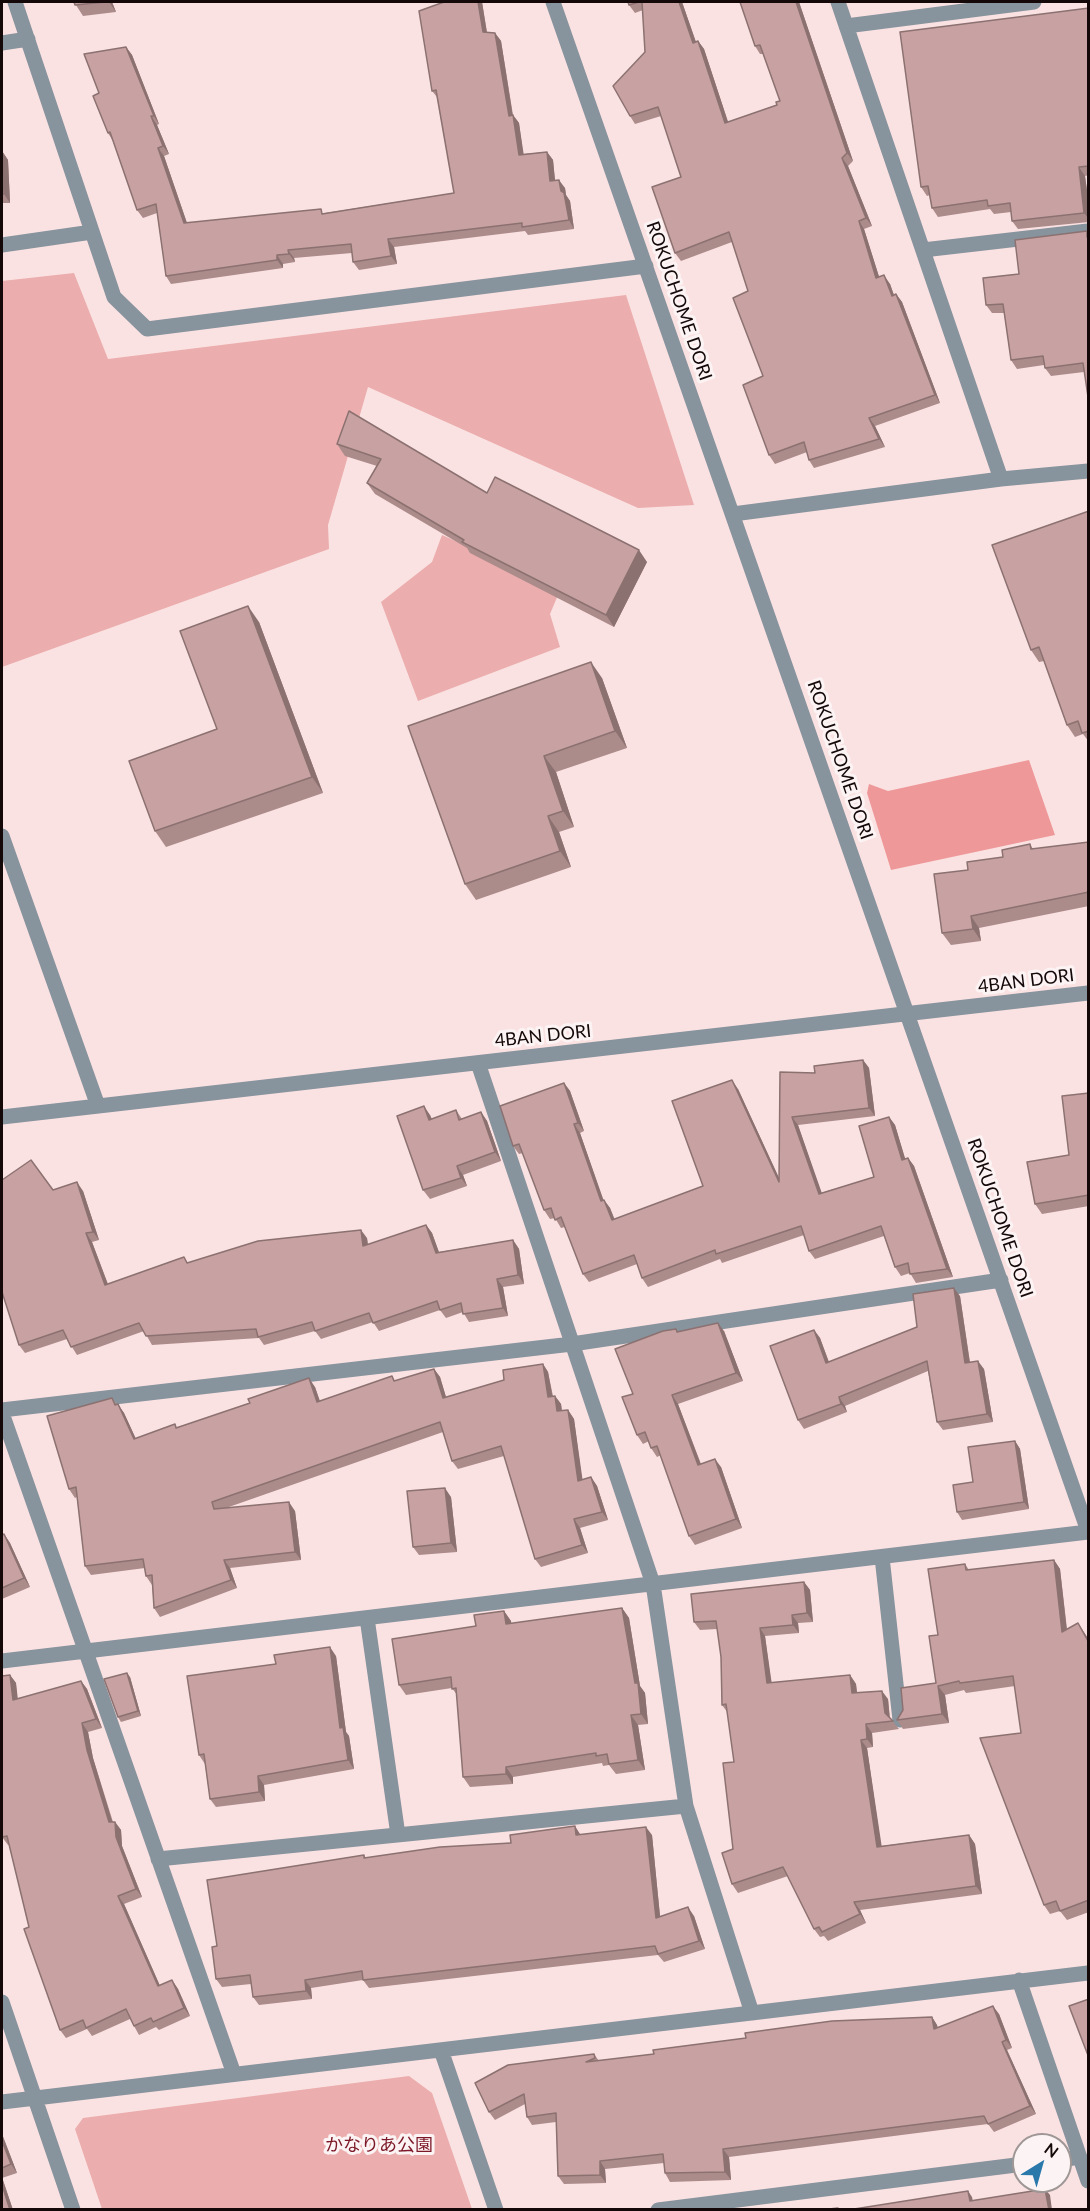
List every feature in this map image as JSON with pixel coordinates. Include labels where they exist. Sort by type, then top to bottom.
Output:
[{"type":"street","points":[[15,2],[114,297],[147,329],[646,266]]},
{"type":"street","name":"ROKUCHOME DORI","points":[[554,2],[1089,1532]]},
{"type":"street","points":[[838,2],[1001,479]]},
{"type":"street","points":[[846,26],[1034,2]]},
{"type":"street","points":[[2,43],[28,39]]},
{"type":"street","points":[[923,250],[1089,231]]},
{"type":"street","points":[[2,245],[92,232]]},
{"type":"street","points":[[733,514],[1001,479],[1089,471]]},
{"type":"street","points":[[2,836],[98,1106]]},
{"type":"street","name":"4BAN DORI","points":[[2,1117],[1089,993]]},
{"type":"street","points":[[478,1063],[653,1584],[686,1806],[752,2013]]},
{"type":"street","points":[[234,2074],[2,1411],[572,1344],[1001,1280]]},
{"type":"street","points":[[2,1661],[1089,1532]]},
{"type":"street","points":[[882,1557],[900,1720]]},
{"type":"street","points":[[367,1618],[398,1835]]},
{"type":"street","points":[[159,1859],[686,1806]]},
{"type":"street","points":[[2,2102],[1089,1972]]},
{"type":"street","points":[[1019,1980],[1089,2181]]},
{"type":"street","points":[[2,2002],[73,2210]]},
{"type":"street","points":[[441,2050],[496,2210]]},
{"type":"street","points":[[1072,2158],[1080,2157]]},
{"type":"street","points":[[658,2210],[708,2206],[1012,2166]]},
{"type":"green space","points":[[74,273],[108,359],[626,295],[694,505],[638,508],[368,387],[328,525],[329,549],[2,667],[2,281]]},
{"type":"green space","points":[[442,535],[561,588],[550,614],[560,647],[418,701],[381,602],[432,562]]},
{"type":"green space","name":"かなりあ公園","points":[[409,2076],[432,2093],[472,2209],[102,2209],[75,2129],[83,2118]]},
{"type":"shaded area","points":[[1029,760],[1055,835],[891,870],[867,793],[869,784],[888,791]]},
{"type":"building","points":[[74,2],[105,2],[75,5]]},
{"type":"building","points":[[444,2],[478,2],[483,32],[495,33],[509,116],[513,115],[519,155],[547,152],[550,181],[559,180],[569,220],[522,227],[522,223],[388,239],[391,256],[353,262],[351,244],[288,250],[289,254],[277,255],[277,260],[166,276],[156,204],[137,210],[110,132],[108,133],[93,96],[99,93],[84,54],[126,47],[154,116],[151,116],[163,146],[158,148],[184,223],[321,209],[322,214],[454,193],[436,90],[432,91],[419,11]]},
{"type":"building","points":[[642,2],[679,2],[693,43],[698,41],[725,123],[777,105],[776,102],[780,101],[760,45],[755,46],[740,2],[796,2],[847,153],[842,158],[866,218],[859,221],[876,278],[884,275],[892,296],[896,294],[935,395],[869,418],[879,439],[809,460],[804,442],[769,455],[743,385],[763,376],[733,298],[748,291],[729,232],[675,253],[652,187],[681,177],[658,107],[630,116],[613,86],[645,52]]},
{"type":"building","points":[[1089,8],[1089,166],[1079,167],[1084,213],[1012,221],[1010,203],[988,206],[987,200],[932,208],[928,186],[921,187],[900,32]]},
{"type":"building","points":[[2,152],[4,194],[2,194]]},
{"type":"building","points":[[1087,231],[1087,237],[1089,236],[1088,397],[1083,363],[1045,368],[1043,356],[1011,360],[1003,304],[986,305],[983,278],[1019,274],[1015,240]]},
{"type":"building","points":[[349,411],[487,493],[495,477],[639,550],[606,615],[462,542],[464,540],[367,483],[381,459],[337,444]]},
{"type":"building","points":[[1089,511],[1089,731],[1082,733],[1078,721],[1067,725],[1039,647],[1031,650],[992,545]]},
{"type":"building","points":[[248,606],[312,777],[155,831],[129,761],[217,729],[180,631]]},
{"type":"building","points":[[591,662],[615,731],[544,756],[563,811],[548,816],[560,851],[465,884],[408,726]]},
{"type":"building","points":[[1089,842],[1089,892],[971,916],[973,929],[942,933],[934,874],[968,870],[967,862],[1003,857],[1002,850],[1030,844],[1031,849]]},
{"type":"building","points":[[863,1060],[869,1108],[792,1117],[819,1194],[874,1177],[859,1126],[889,1117],[902,1160],[908,1158],[947,1269],[910,1274],[908,1263],[895,1267],[881,1226],[809,1251],[801,1226],[716,1254],[715,1250],[642,1278],[634,1255],[583,1274],[561,1217],[555,1220],[551,1208],[544,1210],[519,1144],[513,1146],[500,1106],[564,1083],[578,1123],[574,1124],[601,1201],[604,1200],[612,1220],[703,1186],[672,1101],[732,1080],[779,1182],[780,1072],[815,1073],[814,1066]]},
{"type":"building","points":[[1089,1093],[1089,1195],[1035,1204],[1027,1162],[1069,1155],[1062,1096]]},
{"type":"building","points":[[424,1106],[429,1120],[456,1110],[459,1120],[481,1112],[495,1152],[457,1166],[461,1178],[423,1190],[397,1116]]},
{"type":"building","points":[[31,1160],[53,1190],[77,1182],[93,1232],[86,1233],[105,1285],[184,1257],[187,1263],[258,1241],[361,1230],[363,1246],[426,1225],[436,1253],[513,1240],[518,1275],[497,1279],[503,1308],[463,1314],[461,1303],[440,1310],[437,1301],[373,1323],[369,1313],[315,1331],[312,1322],[258,1337],[256,1329],[146,1336],[139,1323],[71,1347],[63,1330],[19,1345],[2,1292],[2,1180]]},
{"type":"building","points":[[954,1288],[965,1363],[978,1361],[987,1414],[937,1422],[927,1361],[839,1397],[841,1404],[798,1420],[770,1346],[814,1330],[826,1363],[917,1327],[913,1294]]},
{"type":"building","points":[[718,1323],[736,1373],[672,1395],[698,1465],[715,1459],[736,1519],[689,1536],[657,1446],[651,1448],[645,1432],[637,1435],[622,1397],[633,1394],[615,1349],[663,1331],[676,1329],[677,1332]]},
{"type":"building","points":[[543,1364],[548,1397],[555,1396],[557,1411],[568,1410],[578,1481],[591,1477],[602,1512],[574,1519],[582,1545],[535,1559],[501,1446],[452,1461],[440,1422],[212,1502],[214,1509],[289,1502],[295,1552],[224,1560],[231,1580],[154,1608],[152,1575],[146,1576],[143,1559],[85,1566],[76,1487],[69,1489],[47,1416],[112,1398],[115,1405],[118,1404],[134,1439],[175,1424],[176,1428],[250,1403],[248,1399],[309,1378],[317,1402],[392,1376],[394,1381],[434,1369],[443,1398],[504,1380],[503,1370]]},
{"type":"building","points":[[1015,1441],[1024,1502],[957,1512],[953,1485],[973,1482],[968,1447]]},
{"type":"building","points":[[445,1488],[451,1543],[413,1547],[407,1491]]},
{"type":"building","points":[[4,1534],[24,1578],[2,1588],[2,1535]]},
{"type":"building","points":[[1054,1560],[1062,1632],[1078,1623],[1089,1643],[1089,1900],[1060,1911],[1056,1901],[1044,1905],[980,1738],[1021,1733],[1013,1676],[960,1683],[959,1681],[938,1686],[942,1714],[897,1720],[903,1710],[901,1688],[936,1683],[929,1636],[938,1635],[928,1569],[965,1564],[966,1570]]},
{"type":"building","points":[[804,1582],[807,1613],[792,1615],[793,1625],[760,1628],[767,1683],[850,1675],[852,1693],[882,1691],[885,1713],[893,1721],[866,1724],[867,1739],[861,1740],[877,1847],[969,1835],[976,1886],[854,1902],[860,1914],[822,1932],[819,1927],[814,1929],[783,1867],[732,1884],[722,1853],[733,1849],[723,1763],[734,1762],[726,1704],[722,1705],[721,1657],[716,1621],[694,1622],[691,1594]]},
{"type":"building","points":[[622,1608],[635,1683],[638,1683],[641,1714],[631,1715],[638,1760],[609,1764],[607,1754],[596,1756],[596,1753],[506,1767],[506,1774],[463,1777],[456,1688],[452,1689],[451,1677],[399,1685],[392,1639],[476,1626],[474,1615],[504,1611],[506,1624]]},
{"type":"building","points":[[330,1647],[340,1728],[343,1727],[348,1760],[258,1776],[259,1792],[210,1799],[204,1754],[199,1755],[187,1676],[276,1664],[274,1655]]},
{"type":"building","points":[[127,1673],[138,1711],[118,1717],[104,1679]]},
{"type":"building","points":[[10,1675],[13,1700],[81,1681],[96,1719],[82,1723],[87,1750],[109,1822],[115,1822],[116,1837],[136,1889],[118,1896],[158,1986],[172,1980],[184,2008],[153,2022],[151,2018],[134,2026],[126,2009],[86,2028],[83,2020],[60,2030],[24,1929],[29,1927],[7,1836],[2,1837],[2,1676]]},
{"type":"building","points":[[575,1826],[576,1835],[646,1827],[656,1918],[688,1907],[699,1941],[658,1954],[655,1946],[363,1980],[362,1971],[305,1980],[306,1991],[253,1997],[250,1975],[216,1979],[212,1947],[217,1946],[207,1880],[364,1855],[364,1858],[440,1847],[511,1843],[510,1835]]},
{"type":"building","points":[[1089,1999],[1089,2058],[1069,2006]]},
{"type":"building","points":[[993,2006],[1006,2040],[1002,2042],[1030,2106],[988,2124],[984,2116],[723,2149],[725,2172],[665,2173],[663,2154],[600,2161],[600,2175],[558,2176],[556,2113],[527,2117],[524,2094],[489,2112],[475,2083],[508,2065],[594,2054],[595,2058],[586,2062],[654,2054],[653,2050],[746,2038],[745,2033],[832,2021],[932,2017],[934,2029]]},
{"type":"building","points":[[2,2141],[11,2164],[2,2168]]},
{"type":"building","points":[[2,2185],[10,2210],[2,2210]]},
{"type":"building","points":[[968,2191],[970,2201],[1020,2193],[1046,2193],[1049,2210],[848,2210]]}]
